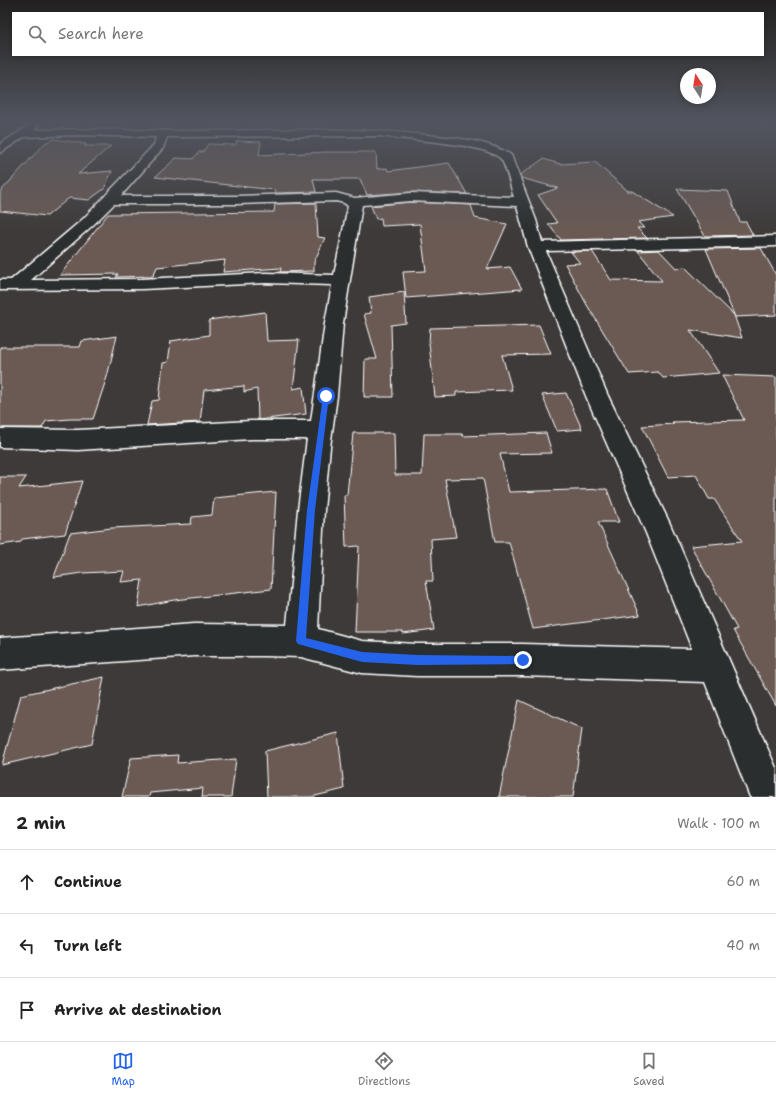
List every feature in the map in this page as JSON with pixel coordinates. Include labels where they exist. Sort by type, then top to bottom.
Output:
[{"type":"street","points":[[7,285],[88,222],[147,159]]},
{"type":"street","points":[[507,159],[510,163],[536,247],[597,396],[660,533],[769,797]]},
{"type":"street","points":[[110,200],[229,200],[330,197],[344,198],[353,202],[411,197],[522,202]]},
{"type":"street","points":[[301,641],[311,510],[334,323],[355,210],[353,202]]},
{"type":"street","points":[[536,247],[776,241]]},
{"type":"street","points":[[7,285],[142,284],[272,278],[342,280]]},
{"type":"street","points":[[0,438],[78,440],[251,430],[321,430]]},
{"type":"street","points":[[0,654],[194,640],[301,641],[370,658],[714,666]]},
{"type":"building","points":[[30,159],[95,159],[78,174],[112,171],[104,189],[89,200],[69,198],[47,216],[0,211],[0,192]]},
{"type":"building","points":[[175,159],[376,159],[377,169],[387,168],[388,171],[449,163],[467,194],[411,192],[367,195],[360,179],[313,179],[316,192],[275,193],[275,190],[155,177]]},
{"type":"building","points":[[543,159],[560,164],[595,162],[628,191],[632,191],[673,217],[638,222],[644,228],[637,228],[647,238],[561,240],[548,224],[557,223],[538,195],[558,188],[521,178],[520,175]]},
{"type":"building","points":[[677,189],[728,191],[740,222],[746,222],[753,235],[705,236]]},
{"type":"building","points":[[411,202],[471,205],[475,218],[507,224],[487,269],[510,267],[522,289],[406,298],[403,272],[426,271],[420,224],[382,226],[381,218],[376,219],[371,206]]},
{"type":"building","points":[[316,203],[318,237],[325,238],[314,262],[314,271],[280,272],[281,268],[223,272],[225,260],[157,267],[153,276],[116,277],[118,274],[60,275],[108,214],[274,212],[275,204]]},
{"type":"building","points":[[761,248],[776,275],[776,315],[735,317],[706,249]]},
{"type":"building","points":[[659,250],[676,268],[685,267],[734,315],[742,338],[690,330],[719,373],[663,378],[658,372],[629,374],[587,305],[565,264],[580,263],[571,252],[592,251],[611,280],[662,281],[638,251]]},
{"type":"building","points":[[404,292],[406,323],[391,325],[393,397],[364,397],[365,359],[377,359],[364,314],[371,313],[369,297]]},
{"type":"building","points":[[265,312],[267,341],[299,340],[293,389],[303,387],[306,414],[258,420],[257,389],[244,392],[244,386],[204,390],[200,422],[147,425],[152,401],[159,400],[163,363],[168,362],[171,341],[209,335],[209,320]]},
{"type":"building","points":[[539,325],[551,354],[502,355],[512,390],[456,392],[456,396],[435,397],[429,343],[430,328]]},
{"type":"building","points":[[117,336],[107,377],[93,419],[46,421],[42,428],[0,428],[0,347],[80,347],[82,341]]},
{"type":"building","points":[[722,375],[776,377],[776,706],[733,630],[737,629],[691,546],[742,541],[714,499],[709,499],[696,475],[668,477],[642,426],[674,424],[672,422],[744,420]]},
{"type":"building","points":[[566,393],[582,429],[557,431],[542,395]]},
{"type":"building","points":[[353,433],[394,433],[395,475],[422,475],[424,434],[462,434],[463,436],[546,433],[552,453],[500,454],[509,492],[607,489],[619,522],[598,522],[640,615],[533,629],[509,542],[495,542],[483,478],[445,479],[456,537],[431,539],[433,581],[426,581],[434,630],[403,634],[402,632],[355,632],[359,546],[346,547],[344,495],[347,495]]},
{"type":"building","points":[[0,477],[26,477],[19,488],[82,481],[65,534],[22,539],[21,542],[0,545]]},
{"type":"building","points":[[276,492],[271,589],[174,600],[138,607],[142,580],[121,582],[124,571],[82,573],[54,577],[70,533],[112,528],[191,524],[192,517],[212,515],[214,498]]},
{"type":"building","points":[[104,677],[92,744],[2,765],[21,695]]},
{"type":"building","points":[[519,700],[582,729],[573,797],[499,797]]},
{"type":"building","points":[[338,733],[344,789],[311,797],[267,797],[265,751]]},
{"type":"building","points":[[178,755],[177,763],[236,759],[231,797],[202,797],[203,788],[150,793],[149,797],[122,797],[131,758]]},
{"type":"route","points":[[326,396],[318,447],[311,510],[301,641],[362,657],[417,660],[523,660]]}]
